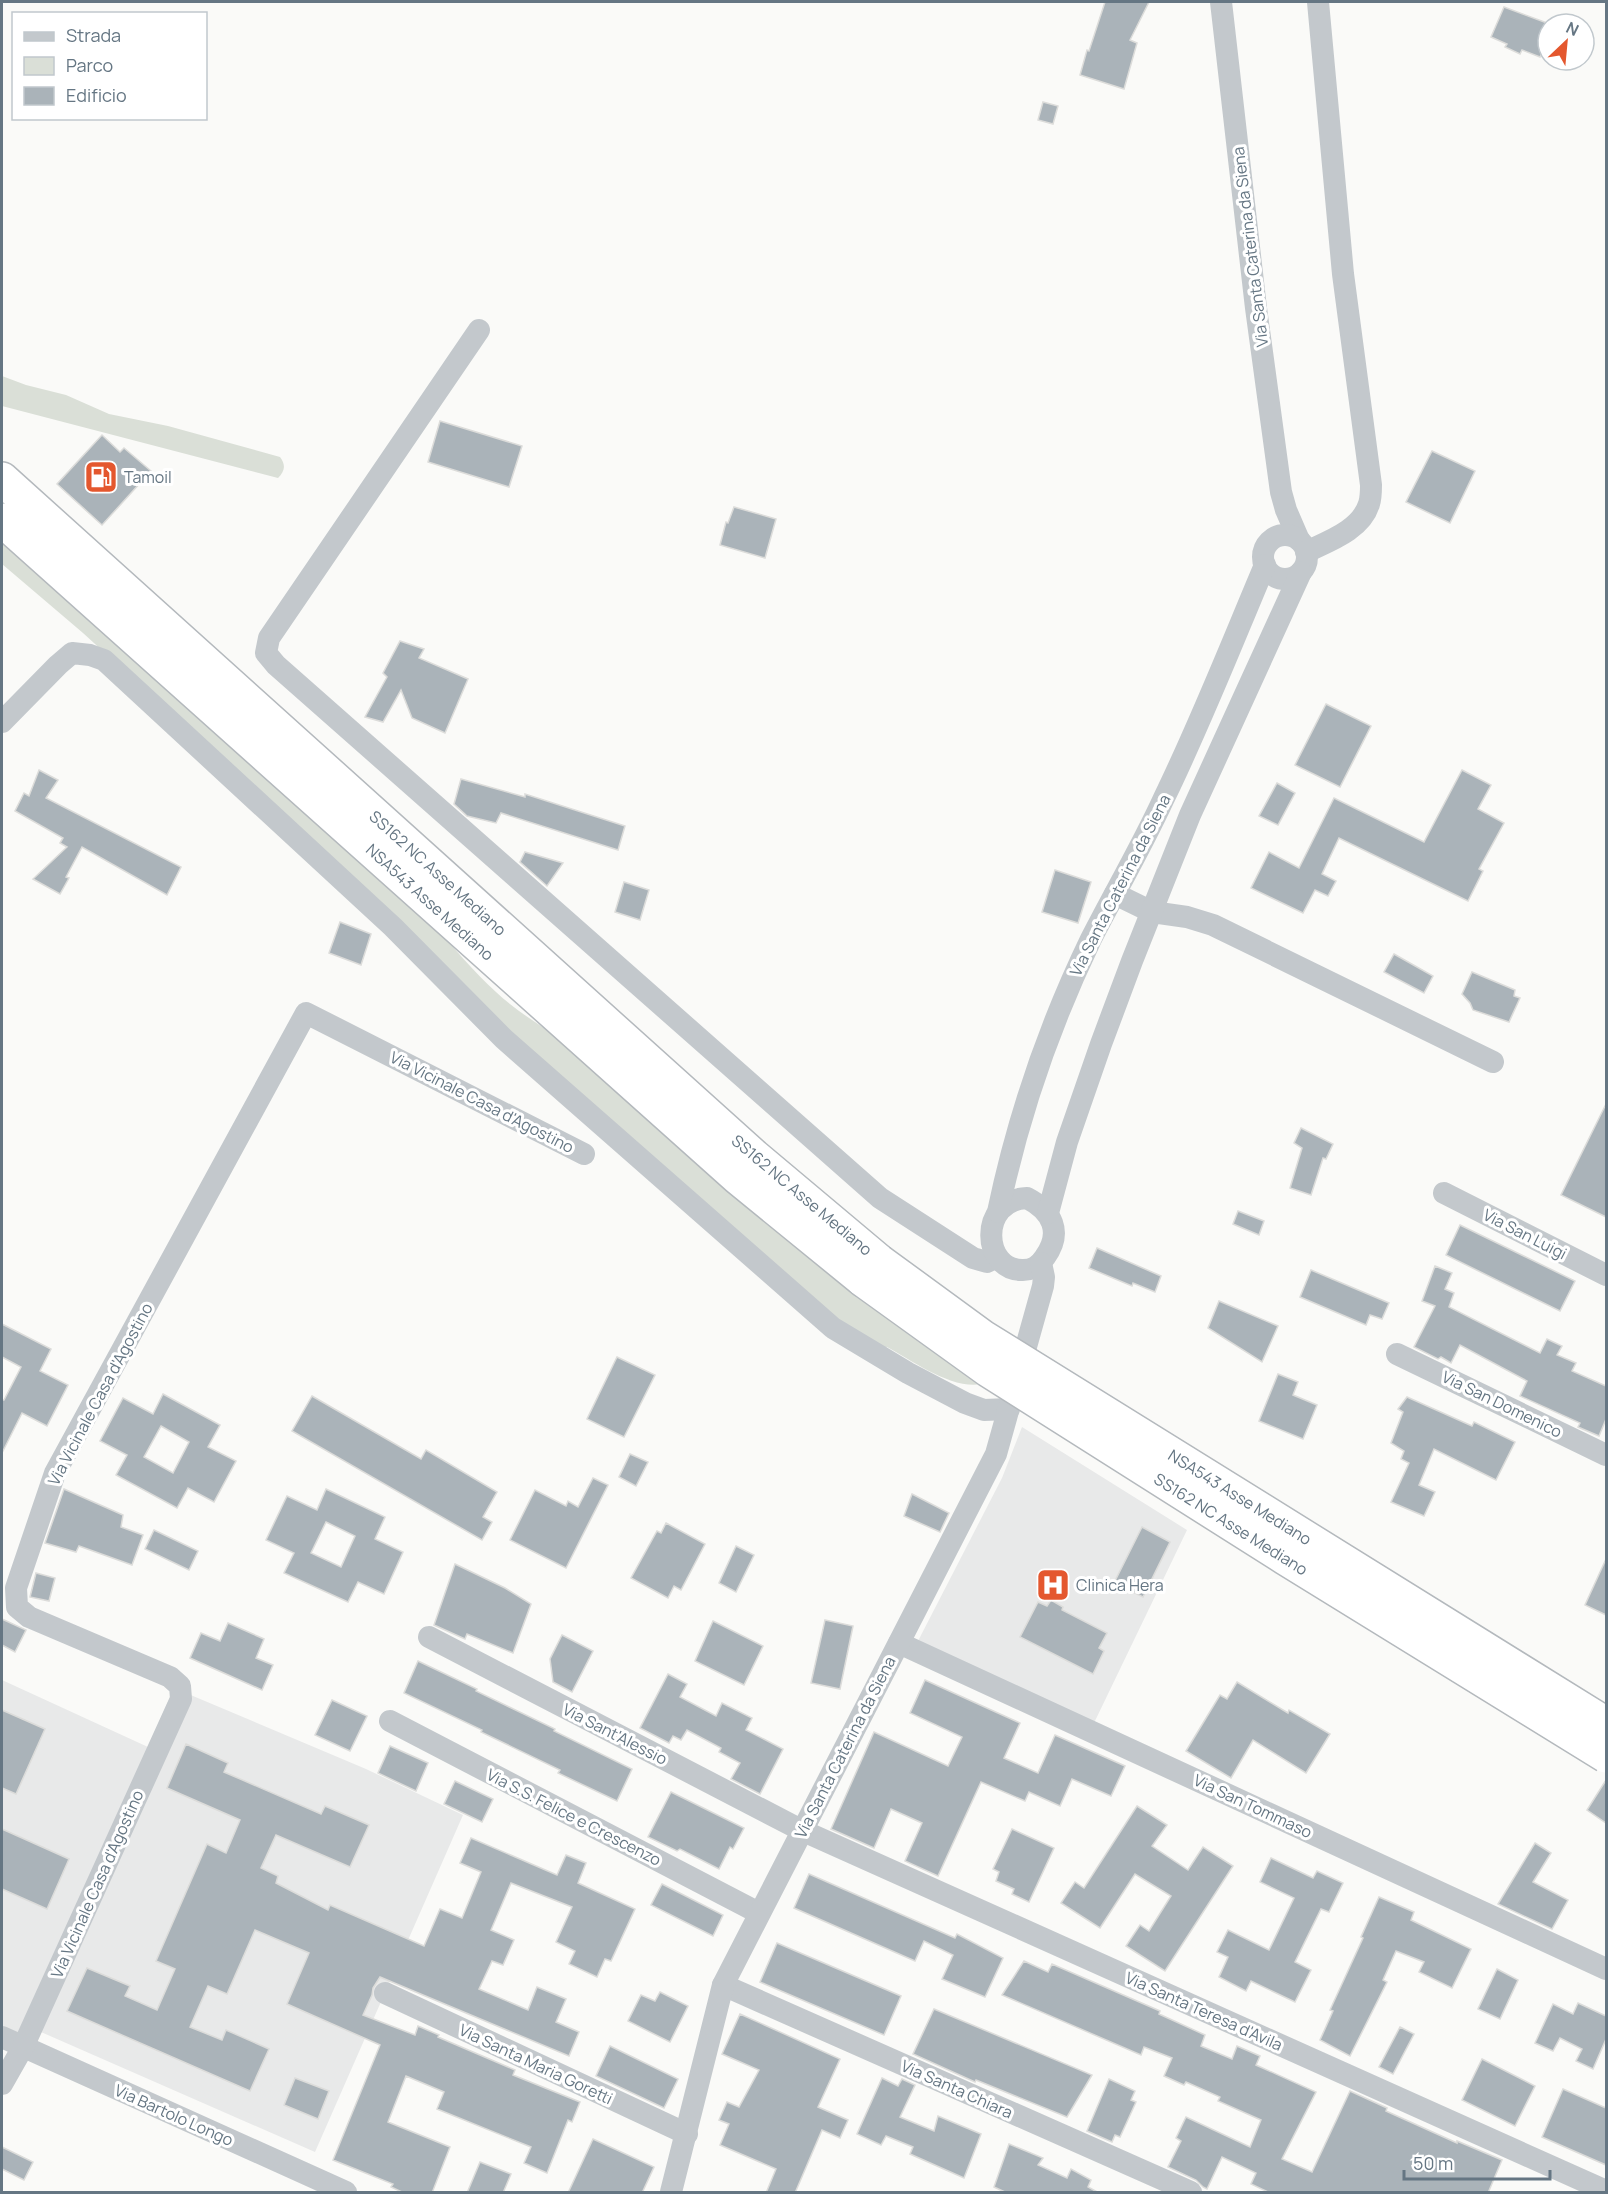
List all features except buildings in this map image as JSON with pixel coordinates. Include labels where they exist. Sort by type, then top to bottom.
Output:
[{"type":"highway","name":"SS162 NC Asse Mediano","points":[[2,479],[754,1156],[871,1271],[988,1370],[1275,1552],[1606,1756]]},
{"type":"highway","name":"NSA543 Asse Mediano","points":[[2,520],[738,1178],[871,1271],[983,1337],[1606,1724]]},
{"type":"street","name":"Via Santa Caterina da Siena","points":[[1221,2],[1255,296],[1281,492]]},
{"type":"street","points":[[1281,492],[1272,539],[1264,551],[1265,565],[1269,572],[1281,579],[1289,578],[1302,554],[1341,535],[1362,519],[1369,504],[1371,485],[1343,274],[1318,2]]},
{"type":"street","points":[[479,330],[269,639],[266,653],[276,666],[880,1198],[973,1258],[987,1262],[997,1257]]},
{"type":"street","points":[[1281,492],[1302,554]]},
{"type":"street","points":[[1272,539],[1286,535],[1302,554]]},
{"type":"street","name":"Via Santa Caterina da Siena","points":[[1048,1213],[1067,1142],[1101,1044],[1190,815],[1263,655],[1302,554]]},
{"type":"street","name":"Via Santa Caterina da Siena","points":[[998,1212],[1015,1137],[1038,1063],[1068,991],[1165,797],[1265,565]]},
{"type":"street","points":[[1232,643],[1263,655]]},
{"type":"street","points":[[2,722],[72,653],[90,655],[104,660],[393,927],[504,1039],[833,1328],[965,1404],[984,1410],[1009,1409]]},
{"type":"street","points":[[1115,894],[1152,912],[1187,917],[1214,926],[1493,1062]]},
{"type":"street","name":"Via Vicinale Casa d'Agostino","points":[[2,2084],[23,2047],[181,1699],[180,1686],[170,1677],[29,1617],[17,1606],[16,1588],[55,1473],[306,1013],[584,1154]]},
{"type":"street","name":"Via San Luigi","points":[[1444,1193],[1606,1275]]},
{"type":"street","points":[[1027,1198],[1039,1204],[1048,1213],[1054,1224],[1054,1237],[1050,1250],[1041,1263],[1030,1270],[1018,1270],[1006,1265],[997,1257],[992,1247],[991,1234],[998,1212],[1004,1204],[1016,1199],[1027,1198]]},
{"type":"street","name":"Via Santa Caterina da Siena","points":[[671,2193],[723,1985],[996,1454],[1043,1286],[1041,1263]]},
{"type":"street","points":[[1018,1270],[1034,1294],[1036,1308]]},
{"type":"street","name":"Via San Domenico","points":[[1397,1354],[1606,1455]]},
{"type":"street","name":"Via Sant'Alessio","points":[[429,1637],[801,1830]]},
{"type":"street","name":"Via San Tommaso","points":[[899,1643],[1606,1969]]},
{"type":"street","name":"Via S.S. Felice e Crescenzo","points":[[390,1721],[759,1913]]},
{"type":"street","name":"Via Santa Teresa d'Avila","points":[[801,1830],[1606,2191]]},
{"type":"street","name":"Via Santa Chiara","points":[[723,1985],[1191,2193]]},
{"type":"street","name":"Via Santa Maria Goretti","points":[[385,1993],[687,2134]]},
{"type":"street","name":"Via Bartolo Longo","points":[[2,2037],[346,2193]]},
{"type":"shaded area","name":"Clinica Hera","points":[[1022,1427],[1187,1530],[1094,1723],[918,1641],[1002,1478]]},
{"type":"shaded area","points":[[2,1680],[148,1747],[174,1688],[366,1769],[463,1815],[315,2152],[25,2025],[16,2037],[2,2030]]},
{"type":"green space","points":[[2,376],[66,395],[109,414],[168,426],[280,457],[284,465],[282,473],[278,478],[2,406]]},
{"type":"green space","points":[[2,532],[433,924],[471,967],[503,998],[556,1036],[820,1266],[888,1319],[982,1384],[970,1385],[946,1379],[887,1347],[883,1349],[838,1319],[515,1038],[186,727],[83,633],[2,564]]},
{"type":"place","name":"Tamoil","points":[[101,477]]},
{"type":"place","name":"Clinica Hera","points":[[1053,1585]]}]
